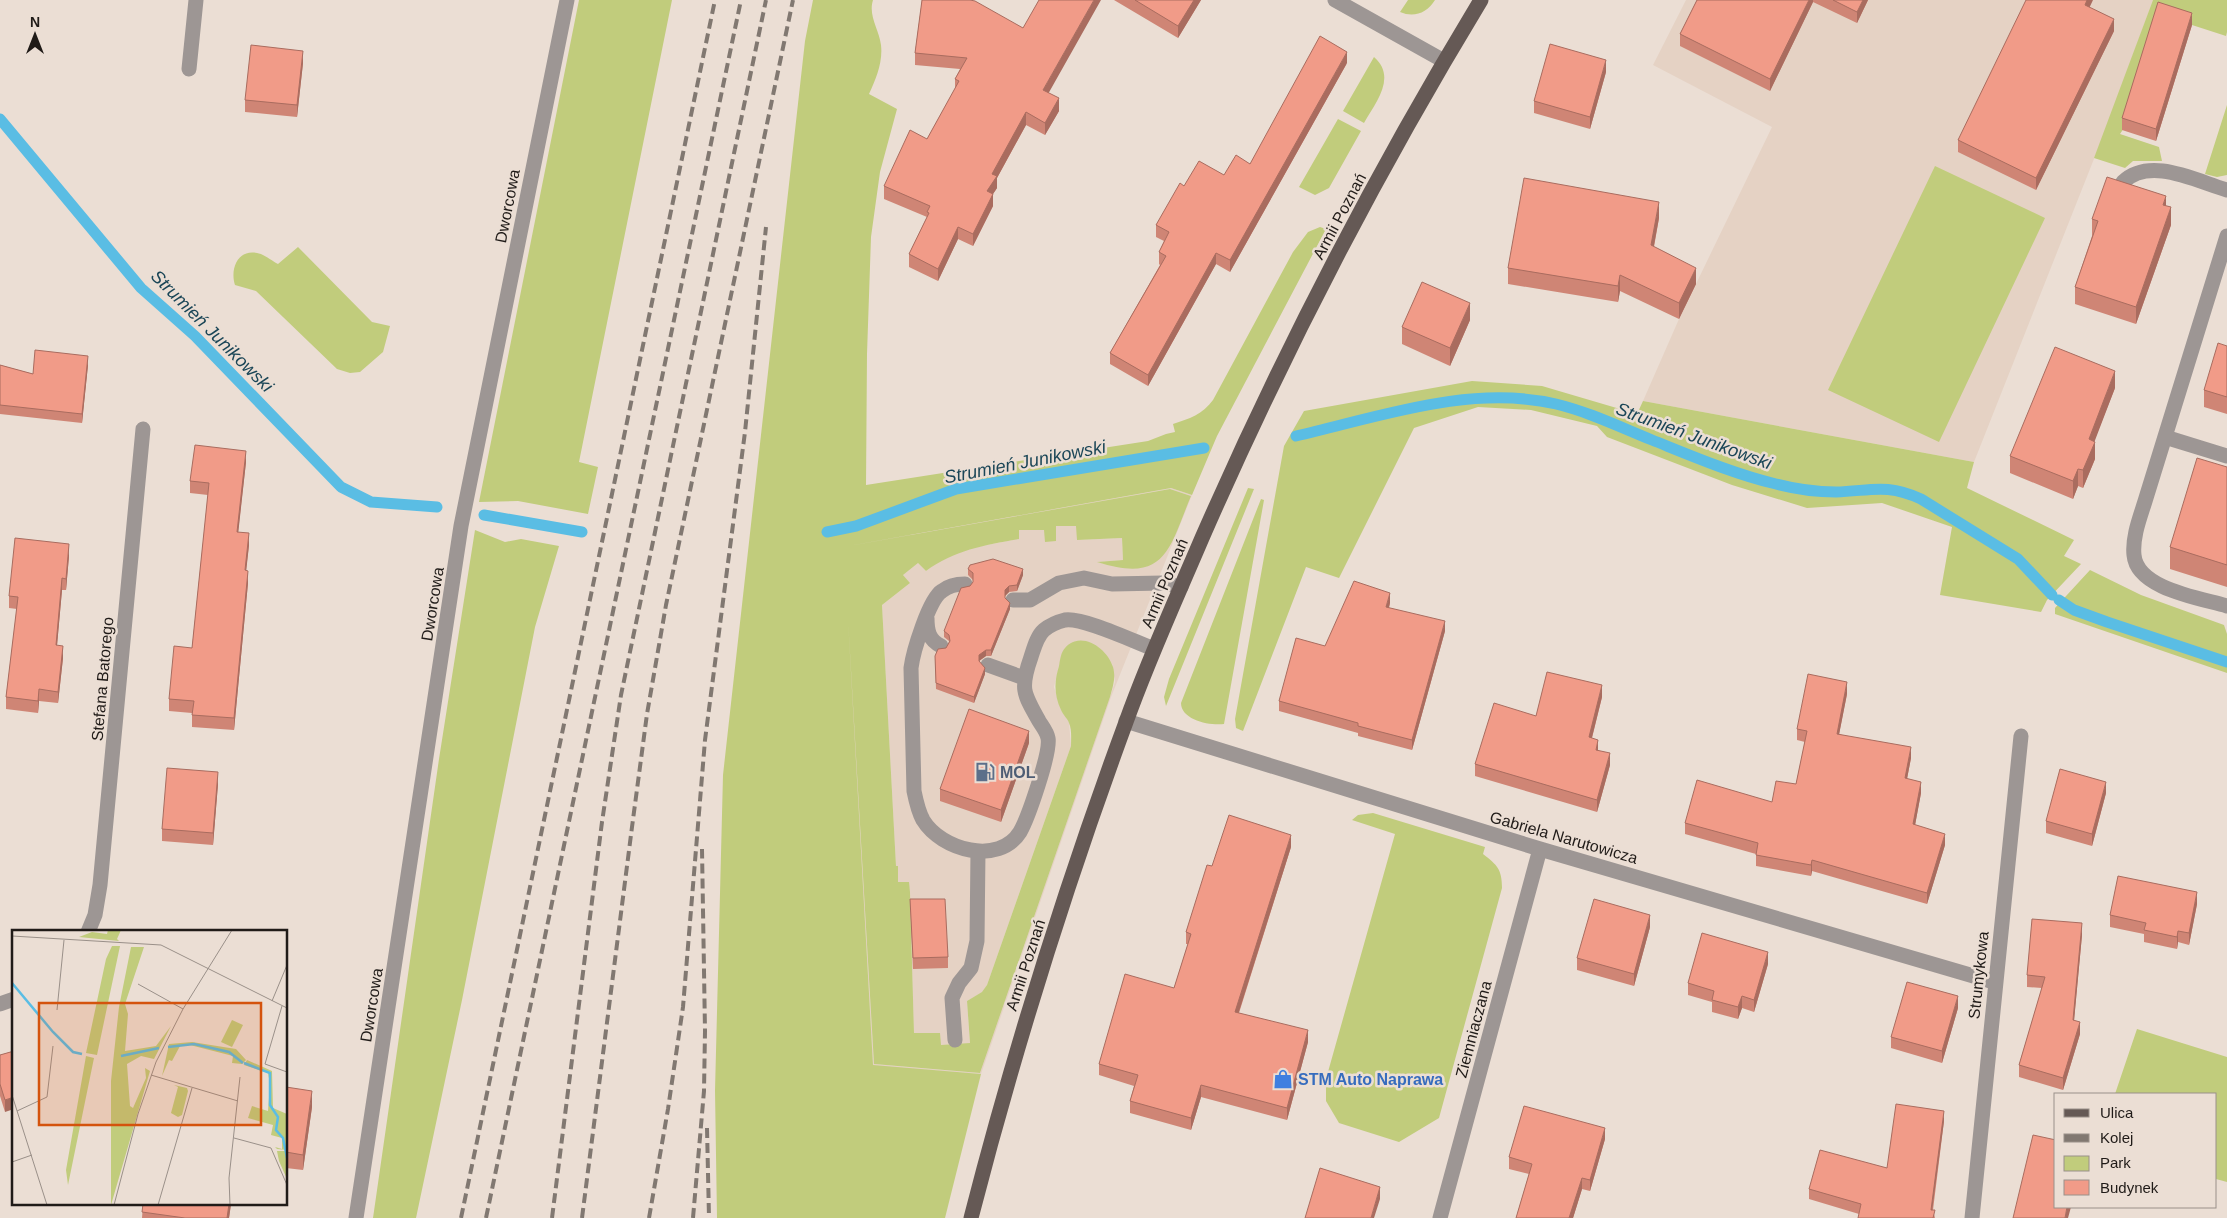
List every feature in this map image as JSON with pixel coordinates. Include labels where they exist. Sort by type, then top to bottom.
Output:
[{"type":"main road","name":"Armii Poznań","points":[[971,1218],[998,1112],[1042,968],[1126,721],[1154,649],[1231,472],[1281,366],[1352,226],[1481,0]]},
{"type":"street","points":[[189,69],[196,0]]},
{"type":"street","name":"Dworcowa","points":[[356,1218],[461,526],[567,0]]},
{"type":"street","points":[[1335,0],[1444,62]]},
{"type":"street","points":[[2124,182],[2130,176],[2139,172],[2159,169],[2227,190]]},
{"type":"street","points":[[2227,236],[2135,538],[2134,554],[2137,568],[2146,578],[2160,586],[2227,606]]},
{"type":"street","name":"Stefana Batorego","points":[[89,930],[95,915],[100,885],[143,429]]},
{"type":"street","points":[[2165,437],[2227,456]]},
{"type":"street","points":[[1013,600],[1030,600],[1059,582],[1084,578],[1112,584],[1164,583],[1181,588]]},
{"type":"street","points":[[964,584],[956,584],[940,591],[927,617],[914,652],[911,668],[914,791],[924,821],[934,832],[948,842],[964,849],[978,851],[1000,849],[1011,842],[1020,831],[1046,760],[1048,736],[1028,702],[1024,678],[1042,632],[1054,624],[1066,620],[1083,622],[1154,649]]},
{"type":"street","points":[[927,617],[930,636],[934,643],[941,646]]},
{"type":"street","points":[[988,665],[1024,678]]},
{"type":"street","name":"Gabriela Narutowicza","points":[[1126,721],[1540,849],[1994,982]]},
{"type":"street","name":"Strumykowa","points":[[1972,1218],[1994,982],[2021,736]]},
{"type":"street","name":"Ziemniaczana","points":[[1440,1218],[1540,849]]},
{"type":"street","points":[[955,1040],[952,998],[959,983],[971,968],[977,940],[978,851]]},
{"type":"street","points":[[0,1004],[12,1000]]},
{"type":"shaded area","points":[[1686,0],[2153,0],[2107,126],[1974,462],[1643,401],[1679,319],[1772,127],[1653,65]]},
{"type":"shaded area","points":[[1171,488],[1192,495],[1111,697],[981,1074],[873,1066],[843,547]],"holes":[[[1170,489],[1191,496],[1127,568],[1098,562],[1123,560],[1122,538],[1077,540],[1077,526],[1056,526],[1056,541],[1044,530],[1018,530],[1018,539],[966,549],[940,560],[926,571],[918,563],[903,575],[910,583],[882,605],[896,866],[898,867],[898,882],[908,882],[910,892],[914,1034],[940,1045],[970,1044],[967,1001],[983,992],[987,985],[1071,746],[1069,722],[1061,710],[1054,687],[1062,654],[1066,647],[1079,640],[1112,664],[1115,682],[980,1073],[874,1064],[844,548]]]},
{"type":"green space","points":[[579,0],[672,0],[579,462],[598,467],[588,514],[518,501],[479,502]]},
{"type":"green space","points":[[813,0],[873,0],[872,12],[880,39],[881,58],[869,94],[897,109],[880,172],[871,237],[867,354],[866,485],[1148,441],[1175,432],[1173,424],[1200,412],[1213,400],[1293,252],[1308,232],[1320,227],[1326,229],[1217,436],[1192,495],[1171,488],[843,547],[1170,489],[1191,496],[1170,546],[1162,557],[1151,565],[1138,568],[1120,568],[1097,562],[1123,560],[1122,538],[1077,540],[1076,526],[1056,526],[1056,541],[1045,542],[1044,530],[1019,530],[1019,539],[970,549],[948,558],[926,571],[918,563],[903,575],[910,583],[882,605],[896,866],[898,866],[898,882],[909,882],[910,892],[914,1033],[940,1033],[941,1045],[970,1043],[967,1001],[982,992],[987,985],[1071,746],[1070,726],[1061,710],[1056,694],[1056,678],[1061,656],[1065,648],[1071,643],[1086,641],[1105,653],[1114,671],[1114,682],[1110,697],[980,1073],[874,1064],[848,619],[873,1065],[981,1074],[945,1218],[717,1218],[715,1091],[723,775],[805,41]]},
{"type":"green space","points":[[1408,0],[1435,0],[1420,13],[1405,14],[1400,12]]},
{"type":"green space","points":[[2153,0],[2227,0],[2227,32],[2226,36],[2192,25],[2120,134],[2159,147],[2162,161],[2133,161],[2125,168],[2094,158]]},
{"type":"green space","points":[[1374,57],[1381,65],[1384,81],[1379,98],[1364,123],[1343,111]]},
{"type":"green space","points":[[2227,105],[2227,175],[2217,177],[2205,174]]},
{"type":"green space","points":[[1338,119],[1361,131],[1329,188],[1315,195],[1299,187]]},
{"type":"green space","points":[[1935,166],[2045,218],[1939,442],[1828,390]]},
{"type":"green space","points":[[298,247],[372,322],[390,326],[383,352],[360,372],[350,373],[337,369],[256,291],[235,285],[234,267],[244,254],[260,254],[278,264]]},
{"type":"green space","points":[[1472,381],[1542,386],[1637,414],[1643,401],[1974,462],[1967,488],[2074,540],[2064,556],[2081,564],[2047,600],[2041,612],[1940,595],[1952,527],[1882,503],[1807,508],[1732,485],[1607,437],[1597,426],[1531,410],[1478,407],[1414,428],[1339,578],[1306,567],[1243,731],[1236,728],[1235,719],[1284,446],[1304,411]]},
{"type":"green space","points":[[1248,488],[1254,489],[1166,706],[1164,697],[1169,679]]},
{"type":"green space","points":[[1261,499],[1264,500],[1224,724],[1204,723],[1186,714],[1182,709],[1181,703]]},
{"type":"green space","points":[[475,530],[505,542],[521,539],[559,546],[535,627],[462,1000],[416,1218],[373,1218],[439,759]]},
{"type":"green space","points":[[2090,570],[2141,595],[2224,625],[2227,634],[2227,673],[2055,614],[2055,608]]},
{"type":"green space","points":[[1373,813],[1485,847],[1483,854],[1498,868],[1502,882],[1502,888],[1439,1118],[1399,1142],[1339,1123],[1326,1101],[1326,1079],[1395,834],[1352,820],[1358,815]]},
{"type":"green space","points":[[2137,1029],[2227,1057],[2227,1182],[2217,1179],[2217,1093],[2115,1093]]},
{"type":"building","points":[[922,0],[975,1],[1023,28],[1039,0],[1094,0],[1043,90],[1059,98],[1045,123],[1026,112],[992,174],[997,176],[987,191],[993,194],[973,234],[958,227],[938,269],[909,254],[929,213],[927,212],[930,206],[884,186],[910,130],[927,139],[959,81],[955,79],[967,58],[915,53]]},
{"type":"building","points":[[1135,0],[1194,0],[1178,26]]},
{"type":"building","points":[[1697,0],[1809,0],[1770,79],[1680,34]]},
{"type":"building","points":[[1833,0],[1863,0],[1857,12]]},
{"type":"building","points":[[2026,0],[2087,0],[2085,5],[2114,19],[2036,178],[1958,140]]},
{"type":"building","points":[[2158,2],[2192,13],[2156,129],[2122,118]]},
{"type":"building","points":[[1320,36],[1347,52],[1230,260],[1216,253],[1148,375],[1110,353],[1166,256],[1159,252],[1169,232],[1156,225],[1180,183],[1184,186],[1199,161],[1224,175],[1236,155],[1250,164]]},
{"type":"building","points":[[1550,44],[1606,60],[1590,117],[1534,101]]},
{"type":"building","points":[[251,45],[303,51],[297,105],[245,100]]},
{"type":"building","points":[[2107,177],[2166,196],[2163,205],[2171,207],[2136,307],[2075,287],[2098,221],[2092,219]]},
{"type":"building","points":[[1524,178],[1659,202],[1651,245],[1696,268],[1679,303],[1620,275],[1618,286],[1508,268]]},
{"type":"building","points":[[1422,282],[1470,303],[1450,348],[1402,327]]},
{"type":"building","points":[[2218,343],[2227,346],[2227,397],[2204,390]]},
{"type":"building","points":[[2055,347],[2115,371],[2089,439],[2095,442],[2083,470],[2078,469],[2073,481],[2010,456]]},
{"type":"building","points":[[35,350],[88,356],[82,414],[0,405],[0,365],[33,374]]},
{"type":"building","points":[[195,445],[246,451],[237,532],[249,533],[245,570],[248,571],[234,718],[192,715],[194,701],[169,699],[174,646],[192,648],[209,483],[190,481]]},
{"type":"building","points":[[2197,458],[2227,467],[2227,565],[2170,547]]},
{"type":"building","points":[[15,538],[69,544],[66,579],[62,578],[56,645],[63,646],[58,692],[39,689],[38,701],[6,697],[18,597],[9,596]]},
{"type":"building","points":[[993,559],[1023,569],[1017,585],[1009,586],[1005,590],[1005,598],[1010,603],[991,650],[986,650],[979,655],[979,661],[985,668],[974,697],[936,683],[935,656],[938,649],[946,648],[950,641],[949,635],[944,631],[961,588],[970,586],[973,582],[973,573],[968,569],[970,565]]},
{"type":"building","points":[[1354,581],[1390,593],[1386,607],[1445,621],[1412,740],[1358,726],[1358,723],[1279,701],[1296,638],[1325,646]]},
{"type":"building","points":[[1547,672],[1602,685],[1589,737],[1598,740],[1596,750],[1610,753],[1597,800],[1475,764],[1494,703],[1536,716]]},
{"type":"building","points":[[1808,674],[1847,682],[1837,734],[1911,747],[1905,778],[1921,782],[1913,824],[1945,834],[1927,893],[1812,860],[1811,865],[1756,855],[1758,843],[1685,823],[1697,780],[1772,802],[1776,781],[1796,784],[1807,731],[1797,729]]},
{"type":"building","name":"MOL","points":[[969,709],[1029,731],[1001,810],[940,789]]},
{"type":"building","points":[[167,768],[218,772],[213,833],[162,829]]},
{"type":"building","points":[[2060,769],[2106,782],[2092,834],[2046,821]]},
{"type":"building","points":[[1229,815],[1291,835],[1235,1012],[1308,1030],[1287,1108],[1201,1085],[1191,1118],[1130,1101],[1138,1075],[1099,1064],[1125,974],[1174,988],[1191,934],[1186,932],[1207,865],[1212,866]]},
{"type":"building","points":[[2118,876],[2197,892],[2189,933],[2178,931],[2177,937],[2144,930],[2146,923],[2110,915]]},
{"type":"building","points":[[910,899],[945,899],[948,957],[913,958]]},
{"type":"building","points":[[1594,899],[1650,915],[1634,974],[1577,958]]},
{"type":"building","points":[[2032,919],[2082,923],[2073,1020],[2080,1022],[2063,1078],[2019,1065],[2045,977],[2027,975]]},
{"type":"building","points":[[1702,933],[1768,952],[1754,1000],[1742,996],[1738,1007],[1712,1000],[1714,991],[1688,983]]},
{"type":"building","points":[[1907,982],[1958,996],[1942,1051],[1891,1037]]},
{"type":"building","points":[[12,1052],[12,1098],[5,1100],[0,1084],[0,1055]]},
{"type":"building","points":[[288,1087],[312,1091],[303,1155],[288,1152]]},
{"type":"building","points":[[1896,1104],[1944,1111],[1931,1210],[1935,1210],[1933,1218],[1858,1218],[1861,1204],[1809,1189],[1820,1150],[1887,1168]]},
{"type":"building","points":[[1524,1106],[1605,1128],[1590,1180],[1582,1178],[1569,1218],[1516,1218],[1532,1164],[1509,1157]]},
{"type":"building","points":[[2033,1135],[2054,1140],[2054,1208],[2067,1208],[2065,1218],[2013,1218]]},
{"type":"building","points":[[1320,1168],[1380,1187],[1371,1218],[1305,1218]]},
{"type":"building","points":[[143,1206],[229,1206],[227,1218],[185,1218],[142,1212]]},
{"type":"waterway","name":"Strumień Junikowski","points":[[0,119],[141,288],[195,336],[341,487],[371,502],[437,507]]},
{"type":"waterway","name":"Strumień Junikowski","points":[[1296,436],[1392,412],[1458,400],[1524,399],[1556,404],[1592,415],[1713,464],[1776,484],[1798,489],[1821,491],[1888,489],[1909,494],[1921,499],[2018,559],[2052,595]]},
{"type":"waterway","name":"Strumień Junikowski","points":[[827,532],[856,526],[956,489],[1204,448]]},
{"type":"waterway","name":"Strumień Junikowski","points":[[484,515],[582,532]]},
{"type":"waterway","name":"Strumień Junikowski","points":[[2059,600],[2074,610],[2227,662]]},
{"type":"railway","points":[[461,1218],[715,0]]},
{"type":"railway","points":[[486,1218],[741,0]]},
{"type":"railway","points":[[552,1218],[602,822],[621,695],[766,0]]},
{"type":"railway","points":[[582,1218],[647,714],[666,605],[793,0]]},
{"type":"railway","points":[[649,1218],[683,1007],[705,740],[745,432],[766,227]]},
{"type":"railway","points":[[693,1218],[704,1091],[702,849]]},
{"type":"railway","points":[[707,1128],[709,1218]]},
{"type":"place","name":"MOL","points":[[985,772]]},
{"type":"place","name":"STM Auto Naprawa","points":[[1283,1079]]}]
